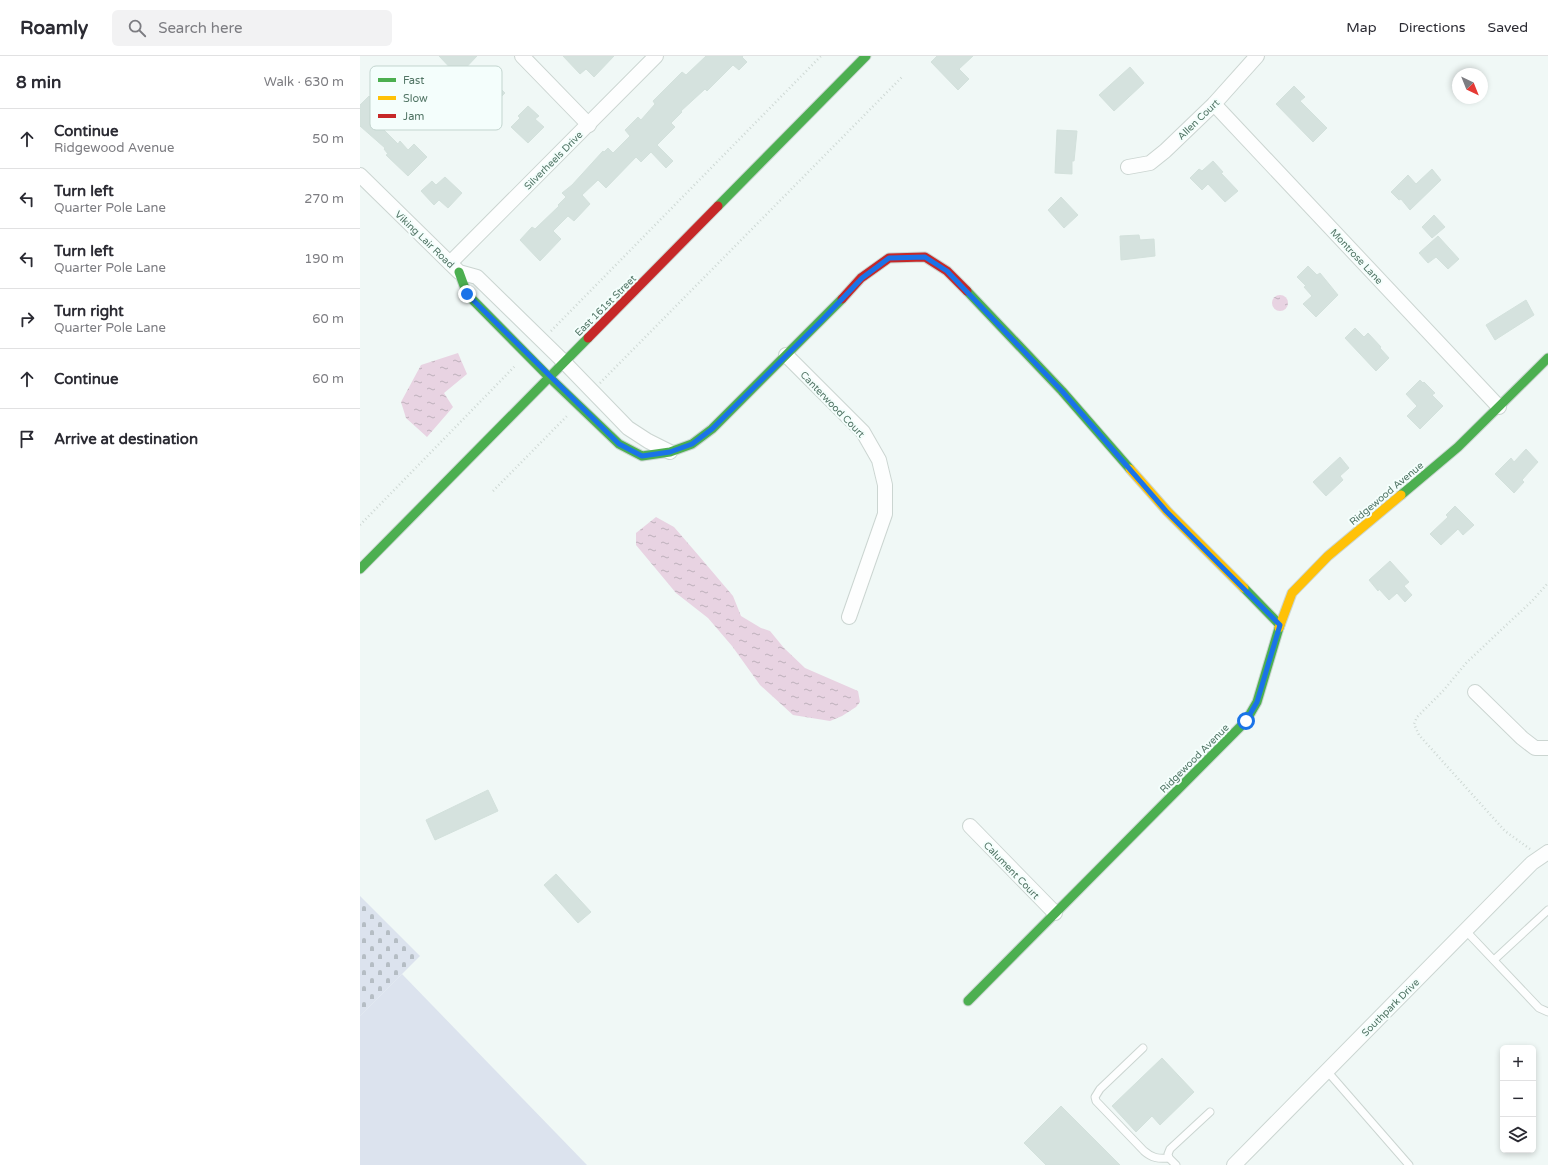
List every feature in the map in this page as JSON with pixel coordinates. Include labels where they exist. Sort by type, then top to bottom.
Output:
[{"type":"street","points":[[522,56],[589,125]]},
{"type":"street","name":"Silverheels Drive","points":[[454,267],[656,56]]},
{"type":"street","name":"East 161st Street","points":[[360,569],[866,56]]},
{"type":"street","name":"Allen Court","points":[[1128,166],[1150,163],[1165,151],[1214,104],[1257,56]]},
{"type":"street","name":"Montrose Lane","points":[[1214,104],[1499,407]]},
{"type":"street","name":"Viking Lair Road","points":[[360,175],[454,267],[477,278],[542,340],[628,428],[648,441],[670,452]]},
{"type":"street","points":[[454,267],[467,294],[619,444],[642,456],[670,452],[692,444],[712,429],[862,278],[889,258],[925,257],[947,271],[1062,391],[1166,511],[1280,625]]},
{"type":"street","name":"Canterwood Court","points":[[786,355],[863,432],[879,460],[884,479],[885,514],[849,617]]},
{"type":"street","name":"Ridgewood Avenue","points":[[968,1001],[1246,721],[1257,702],[1280,625],[1292,593],[1313,571],[1352,535],[1458,447],[1548,358]]},
{"type":"street","points":[[1475,692],[1522,738],[1535,748],[1548,748]]},
{"type":"street","name":"Calument Court","points":[[970,826],[1055,913]]},
{"type":"street","name":"Southpark Drive","points":[[1234,1165],[1532,863],[1544,855]]},
{"type":"lane","points":[[1494,960],[1548,910]]},
{"type":"lane","points":[[1466,931],[1539,1008],[1548,1012]]},
{"type":"lane","points":[[1143,1048],[1100,1089],[1095,1098],[1151,1157],[1159,1159],[1169,1158]]},
{"type":"lane","points":[[1327,1071],[1409,1165]]},
{"type":"lane","points":[[1176,1165],[1169,1158],[1168,1154],[1170,1149],[1210,1112]]},
{"type":"path","points":[[542,340],[821,56]]},
{"type":"path","points":[[592,391],[902,77]]},
{"type":"path","points":[[360,525],[527,354]]},
{"type":"path","points":[[493,491],[578,405]]},
{"type":"path","points":[[1544,855],[1505,831],[1419,735],[1414,724],[1416,717],[1443,691],[1467,662],[1532,601],[1548,583]]},
{"type":"green space","points":[[360,896],[420,956],[360,1016]]},
{"type":"green space","points":[[402,974],[587,1165],[360,1165],[360,1016]]},
{"type":"water","points":[[1280,295],[1286,297],[1288,303],[1286,309],[1280,311],[1274,309],[1272,303],[1274,297]]},
{"type":"water","points":[[458,353],[467,374],[444,393],[453,407],[427,437],[406,418],[401,402],[421,365]]},
{"type":"water","points":[[656,517],[674,527],[699,556],[733,596],[741,616],[761,628],[770,631],[784,648],[805,668],[858,691],[860,702],[856,707],[842,716],[830,721],[793,715],[760,685],[732,646],[708,618],[676,593],[636,545],[636,533]]},
{"type":"building","points":[[439,56],[477,56],[468,66],[448,66]]},
{"type":"building","points":[[563,56],[614,56],[594,77],[586,69],[580,74]]},
{"type":"building","points":[[706,56],[743,56],[742,57],[747,62],[739,70],[733,65],[707,91],[705,89],[681,111],[682,112],[671,123],[675,127],[657,145],[673,161],[666,168],[651,152],[641,162],[636,157],[606,188],[598,180],[582,195],[590,204],[574,221],[568,216],[553,231],[561,239],[540,261],[520,240],[532,227],[535,229],[559,206],[558,205],[566,197],[562,193],[572,185],[603,151],[604,152],[608,148],[613,153],[630,136],[625,130],[638,117],[641,120],[655,104],[653,101],[682,72],[686,75]]},
{"type":"building","points":[[937,56],[973,56],[959,69],[969,79],[958,90],[931,62]]},
{"type":"building","points":[[1130,67],[1144,83],[1114,111],[1099,95]]},
{"type":"building","points":[[1294,86],[1305,97],[1300,101],[1327,128],[1313,142],[1276,104]]},
{"type":"building","points":[[369,96],[370,130],[384,130],[398,144],[400,141],[408,150],[414,144],[427,157],[408,176],[386,155],[388,154],[384,149],[385,148],[360,126],[360,105]]},
{"type":"building","points":[[528,106],[539,116],[535,119],[544,127],[528,143],[511,127],[520,118],[518,116]]},
{"type":"building","points":[[1057,130],[1077,131],[1074,161],[1072,161],[1072,174],[1055,173]]},
{"type":"building","points":[[1213,161],[1223,172],[1221,173],[1238,191],[1225,202],[1208,184],[1202,190],[1190,178],[1199,169],[1202,171]]},
{"type":"building","points":[[1432,169],[1441,180],[1410,210],[1401,199],[1399,200],[1391,192],[1408,175],[1416,184]]},
{"type":"building","points":[[445,177],[462,193],[448,208],[439,200],[434,205],[421,191],[432,181],[436,185]]},
{"type":"building","points":[[1061,197],[1078,215],[1064,228],[1048,210]]},
{"type":"building","points":[[1434,215],[1445,227],[1432,238],[1422,227]]},
{"type":"building","points":[[1139,235],[1140,240],[1154,239],[1155,256],[1121,260],[1120,236]]},
{"type":"building","points":[[1438,236],[1459,259],[1448,269],[1436,257],[1428,263],[1419,253]]},
{"type":"building","points":[[1308,266],[1317,275],[1320,273],[1338,295],[1316,317],[1303,304],[1312,296],[1304,287],[1306,286],[1297,277]]},
{"type":"building","points":[[1526,300],[1534,315],[1495,340],[1486,325]]},
{"type":"building","points":[[1355,328],[1364,337],[1368,333],[1389,358],[1376,371],[1345,338]]},
{"type":"building","points":[[1420,380],[1435,393],[1432,395],[1443,406],[1420,429],[1407,416],[1417,406],[1406,394]]},
{"type":"building","points":[[1526,449],[1538,462],[1522,480],[1524,482],[1514,493],[1495,474],[1511,458],[1514,462]]},
{"type":"building","points":[[1340,457],[1349,468],[1340,476],[1343,480],[1326,496],[1313,482]]},
{"type":"building","points":[[1455,506],[1474,525],[1463,535],[1458,529],[1441,545],[1430,534],[1448,517],[1446,515]]},
{"type":"building","points":[[1390,561],[1409,582],[1404,586],[1412,595],[1405,602],[1397,593],[1389,600],[1379,589],[1378,591],[1369,580]]},
{"type":"building","points":[[488,790],[498,811],[435,840],[426,820]]},
{"type":"building","points":[[556,874],[591,912],[578,923],[544,885]]},
{"type":"building","points":[[1162,1058],[1194,1092],[1160,1125],[1152,1116],[1136,1132],[1112,1106]]},
{"type":"building","points":[[1061,1106],[1120,1165],[1046,1165],[1024,1143]]},
{"type":"traffic: fast","points":[[718,206],[866,56]]},
{"type":"traffic: fast","points":[[459,272],[467,294],[549,377],[619,444],[642,456],[670,452],[692,444],[712,429],[842,299]]},
{"type":"traffic: fast","points":[[967,291],[1062,391],[1130,469]]},
{"type":"traffic: fast","points":[[360,569],[588,338]]},
{"type":"traffic: fast","points":[[1401,495],[1458,447],[1548,358]]},
{"type":"traffic: fast","points":[[1244,588],[1280,625]]},
{"type":"traffic: fast","points":[[968,1001],[1246,721],[1257,702],[1279,628]]},
{"type":"traffic: slow","points":[[1130,469],[1167,511],[1244,588]]},
{"type":"traffic: slow","points":[[1279,628],[1292,593],[1328,556],[1401,495]]},
{"type":"traffic: jam","points":[[588,338],[718,206]]},
{"type":"traffic: jam","points":[[842,299],[861,278],[889,258],[925,257],[947,271],[967,291]]},
{"type":"route","points":[[467,294],[619,444],[642,456],[670,452],[692,444],[712,429],[822,320],[862,278],[889,258],[925,257],[947,271],[1062,391],[1166,511],[1280,625],[1257,702],[1246,721]]}]
